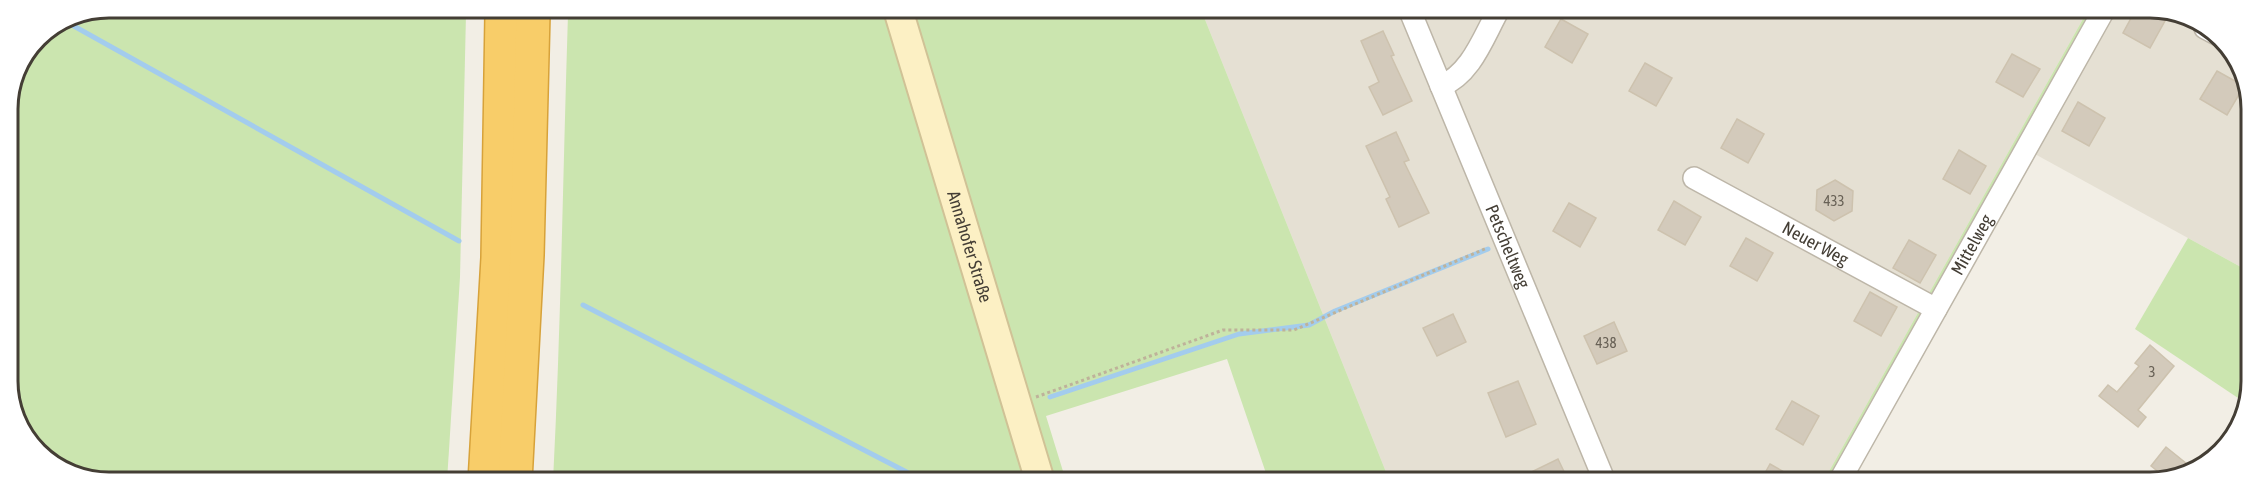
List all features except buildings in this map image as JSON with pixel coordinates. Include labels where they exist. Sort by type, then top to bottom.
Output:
[{"type":"highway","points":[[486,472],[498,258],[502,18]]},
{"type":"highway","points":[[515,472],[527,255],[533,18]]},
{"type":"street","name":"Annahofer Straße","points":[[900,18],[1037,472]]},
{"type":"street","name":"Petscheltweg","points":[[1413,18],[1601,472]]},
{"type":"street","points":[[1441,86],[1455,80],[1473,57],[1494,18]]},
{"type":"street","name":"Mittelweg","points":[[1845,472],[2100,18]]},
{"type":"street","name":"Neuer Weg","points":[[1694,178],[1936,309]]},
{"type":"path","points":[[1016,404],[1223,330],[1294,330],[1505,241]]},
{"type":"shaded area","points":[[1204,18],[2084,18],[1829,472],[1386,472]]},
{"type":"shaded area","points":[[2108,18],[2168,20],[2201,33],[2229,63],[2239,91],[2241,267],[2033,153]]},
{"type":"green space","points":[[109,18],[466,18],[460,277],[448,472],[109,472],[91,470],[69,463],[45,445],[30,427],[20,399],[18,381],[18,103],[25,74],[33,58],[58,33],[91,20]]},
{"type":"green space","points":[[568,18],[1204,18],[1386,472],[1266,472],[1227,359],[1046,416],[1063,472],[553,472]]},
{"type":"green space","points":[[2084,18],[2108,18],[1856,472],[1829,472]]},
{"type":"green space","points":[[2188,238],[2241,267],[2239,399],[2135,329]]},
{"type":"waterway","points":[[73,26],[459,241]]},
{"type":"waterway","points":[[1050,397],[1239,334],[1309,325],[1335,311],[1488,249]]},
{"type":"waterway","points":[[583,305],[907,472]]}]
